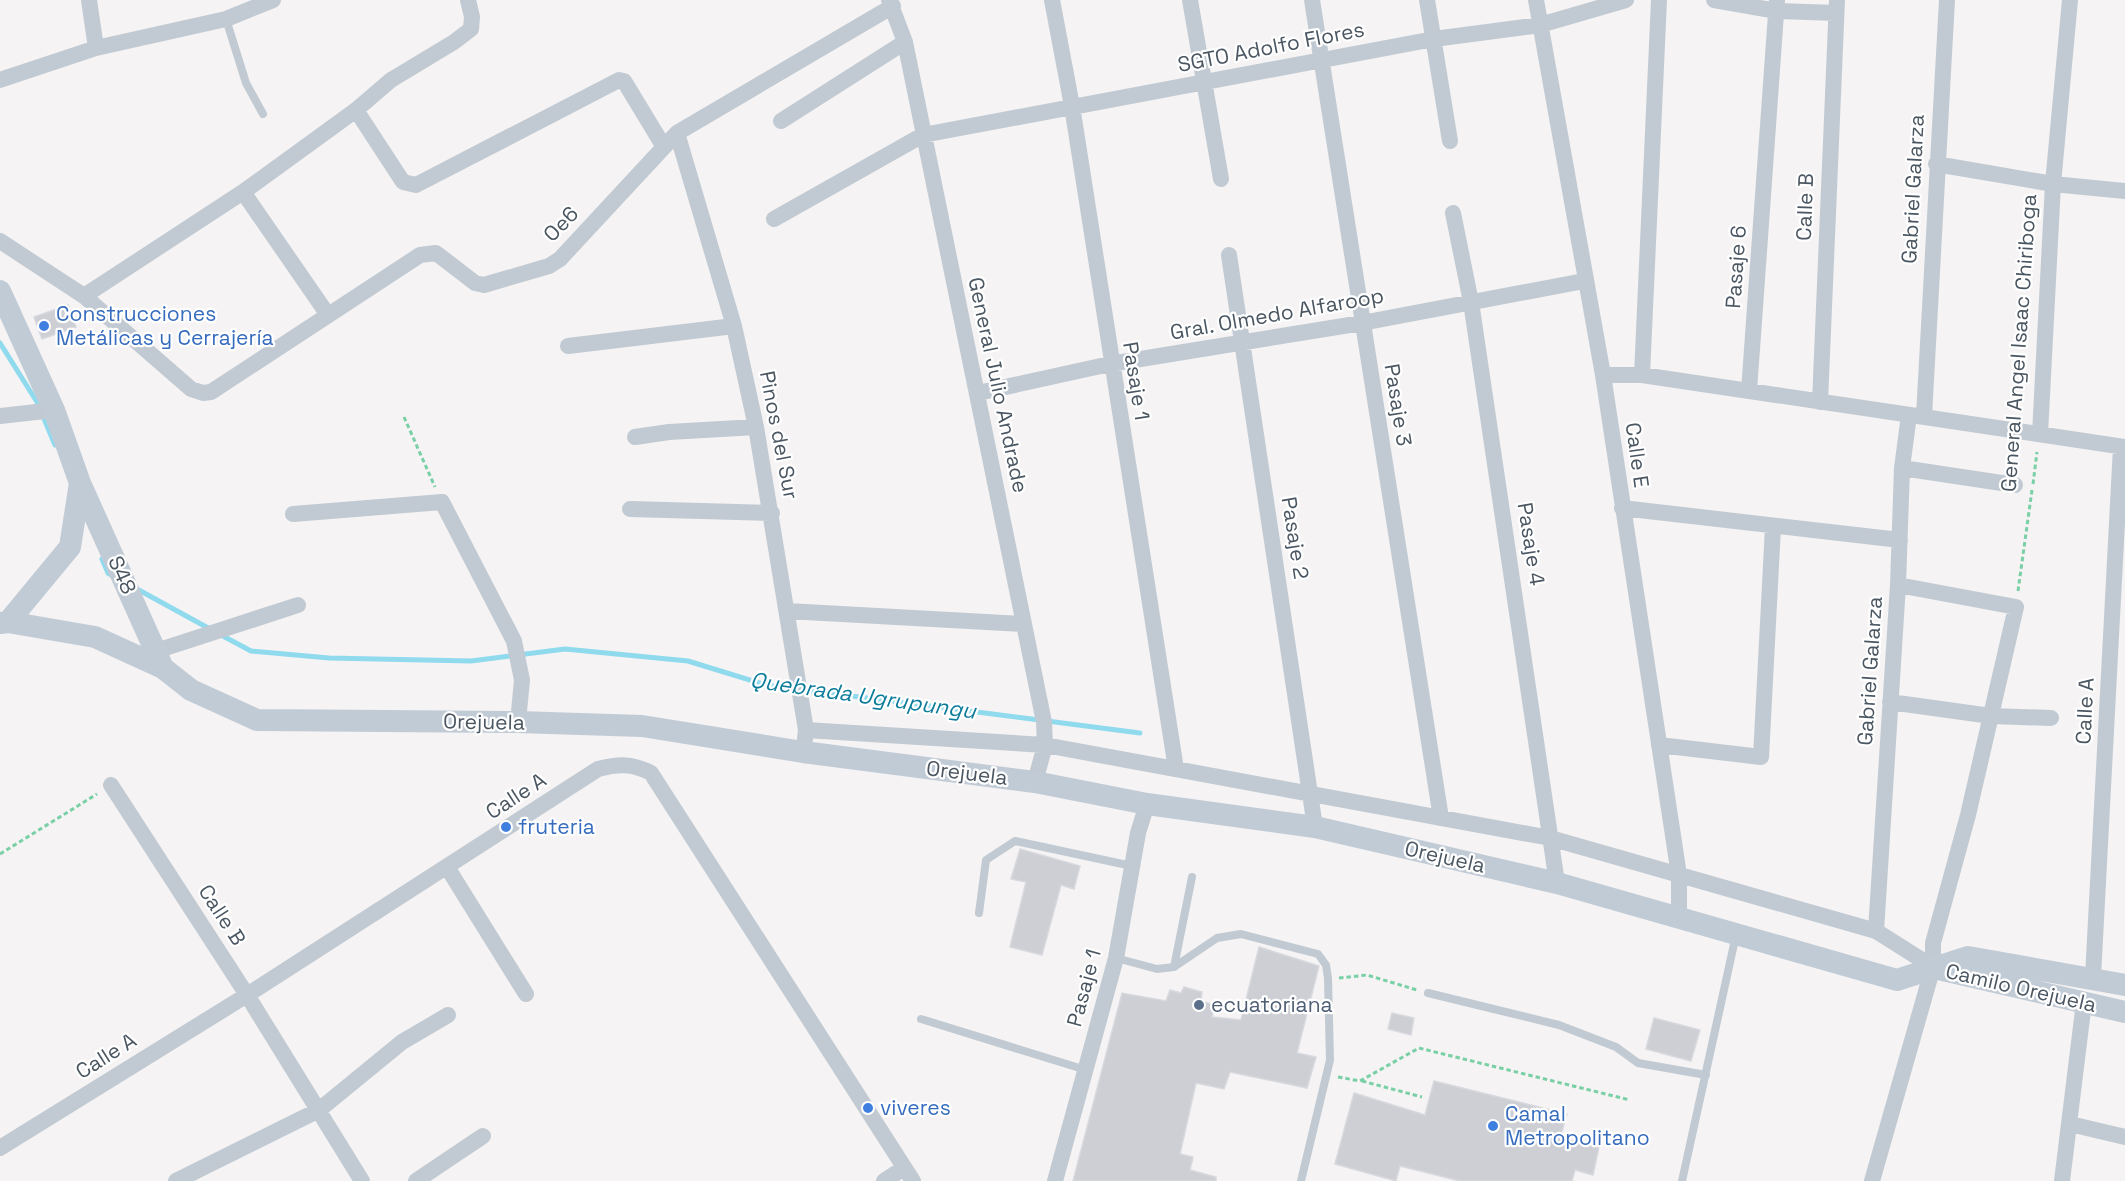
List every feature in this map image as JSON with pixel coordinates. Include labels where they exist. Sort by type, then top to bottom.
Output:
[{"type":"street","points":[[89,0],[96,48]]},
{"type":"street","points":[[0,80],[96,48],[226,19],[273,0]]},
{"type":"street","points":[[0,241],[84,296],[243,192],[356,110],[391,80],[454,42],[471,29],[472,17],[468,0]]},
{"type":"street","name":"Pasaje 1","points":[[1052,0],[1072,106],[1110,364],[1176,769]]},
{"type":"street","points":[[1190,0],[1221,179]]},
{"type":"street","name":"Pasaje 3","points":[[1312,0],[1441,818]]},
{"type":"street","points":[[1427,0],[1450,141]]},
{"type":"street","name":"Calle E","points":[[1536,0],[1584,281],[1603,375],[1679,875],[1679,918]]},
{"type":"street","name":"SGTO Adolfo Flores","points":[[774,219],[923,135],[1322,59],[1434,39],[1540,24],[1626,0]]},
{"type":"street","points":[[1642,375],[1659,0]]},
{"type":"street","points":[[1714,0],[1836,7]]},
{"type":"street","name":"Gabriel Galarza","points":[[1876,931],[1898,585],[1902,468],[1917,415],[1947,0]]},
{"type":"street","name":"General Angel Isaac Chiriboga","points":[[2040,434],[2053,184],[2070,0]]},
{"type":"street","name":"General Julio Andrade","points":[[891,3],[905,42],[1044,722],[1045,745],[1035,782]]},
{"type":"street","name":"Oe6","points":[[84,296],[192,389],[202,393],[211,392],[420,255],[428,252],[436,254],[475,283],[484,285],[549,266],[560,259],[676,133],[891,3]]},
{"type":"street","name":"Pasaje 6","points":[[1749,391],[1777,5]]},
{"type":"street","name":"Calle B","points":[[1820,402],[1836,7]]},
{"type":"street","points":[[781,121],[905,42]]},
{"type":"street","points":[[356,110],[403,182],[409,185],[416,185],[619,80],[624,81],[664,147]]},
{"type":"street","name":"Pinos del Sur","points":[[676,133],[734,326],[756,427],[787,611],[804,741]]},
{"type":"street","points":[[1936,164],[2053,184],[2125,191]]},
{"type":"street","points":[[243,192],[328,315]]},
{"type":"street","name":"Pasaje 4","points":[[1453,213],[1471,302],[1557,883]]},
{"type":"street","name":"Pasaje 2","points":[[1229,255],[1315,827]]},
{"type":"street","name":"Gral. Olmedo Alfaroop","points":[[978,393],[1110,364],[1362,323],[1584,281]]},
{"type":"street","name":"S48","points":[[0,291],[54,410],[80,483],[160,659]]},
{"type":"street","points":[[568,346],[734,326]]},
{"type":"street","points":[[1603,375],[1642,375],[2123,447]]},
{"type":"street","points":[[0,416],[54,410]]},
{"type":"street","points":[[635,437],[669,432],[756,427]]},
{"type":"street","name":"Calle A","points":[[2093,977],[2123,447]]},
{"type":"street","points":[[1902,468],[2014,485]]},
{"type":"street","points":[[4,623],[70,547],[80,483]]},
{"type":"street","points":[[293,514],[442,502],[514,641],[522,680],[518,722]]},
{"type":"street","points":[[1622,508],[1900,540]]},
{"type":"street","points":[[630,509],[772,513]]},
{"type":"street","points":[[1659,745],[1761,757],[1773,527]]},
{"type":"street","points":[[1872,1181],[1933,967],[1933,943],[1968,815],[2016,607],[1898,585]]},
{"type":"street","points":[[160,659],[298,605]]},
{"type":"street","points":[[787,611],[1024,624]]},
{"type":"street","name":"Orejuela","points":[[4,623],[96,638],[160,659],[191,690],[257,720],[518,722],[642,726],[804,741],[1147,804],[1315,827],[1557,883],[1898,980],[1914,977],[1933,967]]},
{"type":"street","points":[[1890,702],[1991,716],[2051,718]]},
{"type":"street","points":[[804,741],[1045,745],[1550,838],[1876,931],[1933,967]]},
{"type":"street","name":"Calle A","points":[[0,1148],[247,995],[598,769],[621,764],[637,766],[651,773],[909,1174]]},
{"type":"street","name":"Calle B","points":[[111,785],[247,995],[362,1181]]},
{"type":"street","name":"Pasaje 1","points":[[1055,1181],[1116,958],[1138,833],[1147,804]]},
{"type":"street","points":[[447,867],[526,994]]},
{"type":"street","name":"Camilo Orejuela","points":[[1933,967],[1968,957],[2093,977],[2125,985]]},
{"type":"street","name":"Camilo Orejuela","points":[[1933,967],[2125,1012]]},
{"type":"street","points":[[2062,1181],[2084,1002]]},
{"type":"street","points":[[176,1181],[319,1110],[402,1042],[448,1015]]},
{"type":"street","points":[[2070,1124],[2125,1137]]},
{"type":"street","points":[[416,1181],[483,1136]]},
{"type":"street","points":[[884,1181],[909,1174]]},
{"type":"lane","points":[[226,19],[246,83],[263,114]]},
{"type":"lane","points":[[978,912],[986,860],[1015,841],[1132,866]]},
{"type":"lane","points":[[1174,967],[1192,877]]},
{"type":"lane","points":[[1116,958],[1157,969],[1174,967],[1217,938],[1241,934],[1318,954],[1326,965],[1328,978],[1330,1060],[1301,1181]]},
{"type":"lane","points":[[1682,1181],[1736,934]]},
{"type":"lane","points":[[1428,993],[1559,1025],[1616,1047],[1638,1063],[1706,1074]]},
{"type":"lane","points":[[921,1019],[1086,1070]]},
{"type":"path","points":[[404,417],[442,502]]},
{"type":"path","name":"General Angel Isaac Chiriboga","points":[[2016,607],[2040,434]]},
{"type":"path","points":[[0,854],[111,785]]},
{"type":"path","points":[[1328,978],[1366,975],[1428,993]]},
{"type":"path","points":[[1360,1081],[1419,1048],[1630,1100]]},
{"type":"path","points":[[1327,1075],[1422,1097]]},
{"type":"building","points":[[68,305],[76,327],[42,339],[34,317]]},
{"type":"building","points":[[1020,849],[1080,866],[1074,889],[1061,885],[1042,955],[1010,947],[1026,882],[1011,879]]},
{"type":"building","points":[[1259,947],[1319,966],[1297,1053],[1316,1057],[1307,1088],[1230,1072],[1224,1089],[1196,1083],[1180,1154],[1193,1157],[1190,1170],[1216,1177],[1216,1181],[1073,1181],[1122,993],[1166,1001],[1170,990],[1181,993],[1184,987],[1202,992],[1201,1001],[1215,1005],[1212,1017],[1241,1020]]},
{"type":"building","points":[[1392,1013],[1414,1018],[1411,1035],[1388,1029]]},
{"type":"building","points":[[1654,1018],[1700,1030],[1691,1061],[1646,1049]]},
{"type":"building","name":"Camal Metropolitano","points":[[1434,1081],[1567,1114],[1560,1138],[1599,1147],[1593,1175],[1575,1170],[1572,1181],[1460,1181],[1400,1166],[1396,1181],[1335,1164],[1354,1093],[1425,1115]]},
{"type":"waterway","name":"Quebrada Ugrupungu","points":[[0,343],[37,402],[55,445]]},
{"type":"waterway","name":"Quebrada Ugrupungu","points":[[102,559],[108,573],[113,576]]},
{"type":"waterway","name":"Quebrada Ugrupungu","points":[[137,589],[210,629]]},
{"type":"waterway","name":"Quebrada Ugrupungu","points":[[221,635],[251,651],[329,658],[471,661],[565,649],[688,661],[766,685],[1140,733]]},
{"type":"place","name":"Construcciones Metálicas y Cerrajería","points":[[44,326]]},
{"type":"place","name":"fruteria","points":[[506,827]]},
{"type":"place","name":"ecuatoriana","points":[[1199,1005]]},
{"type":"place","name":"viveres","points":[[868,1108]]},
{"type":"place","name":"Camal Metropolitano","points":[[1493,1126]]}]
